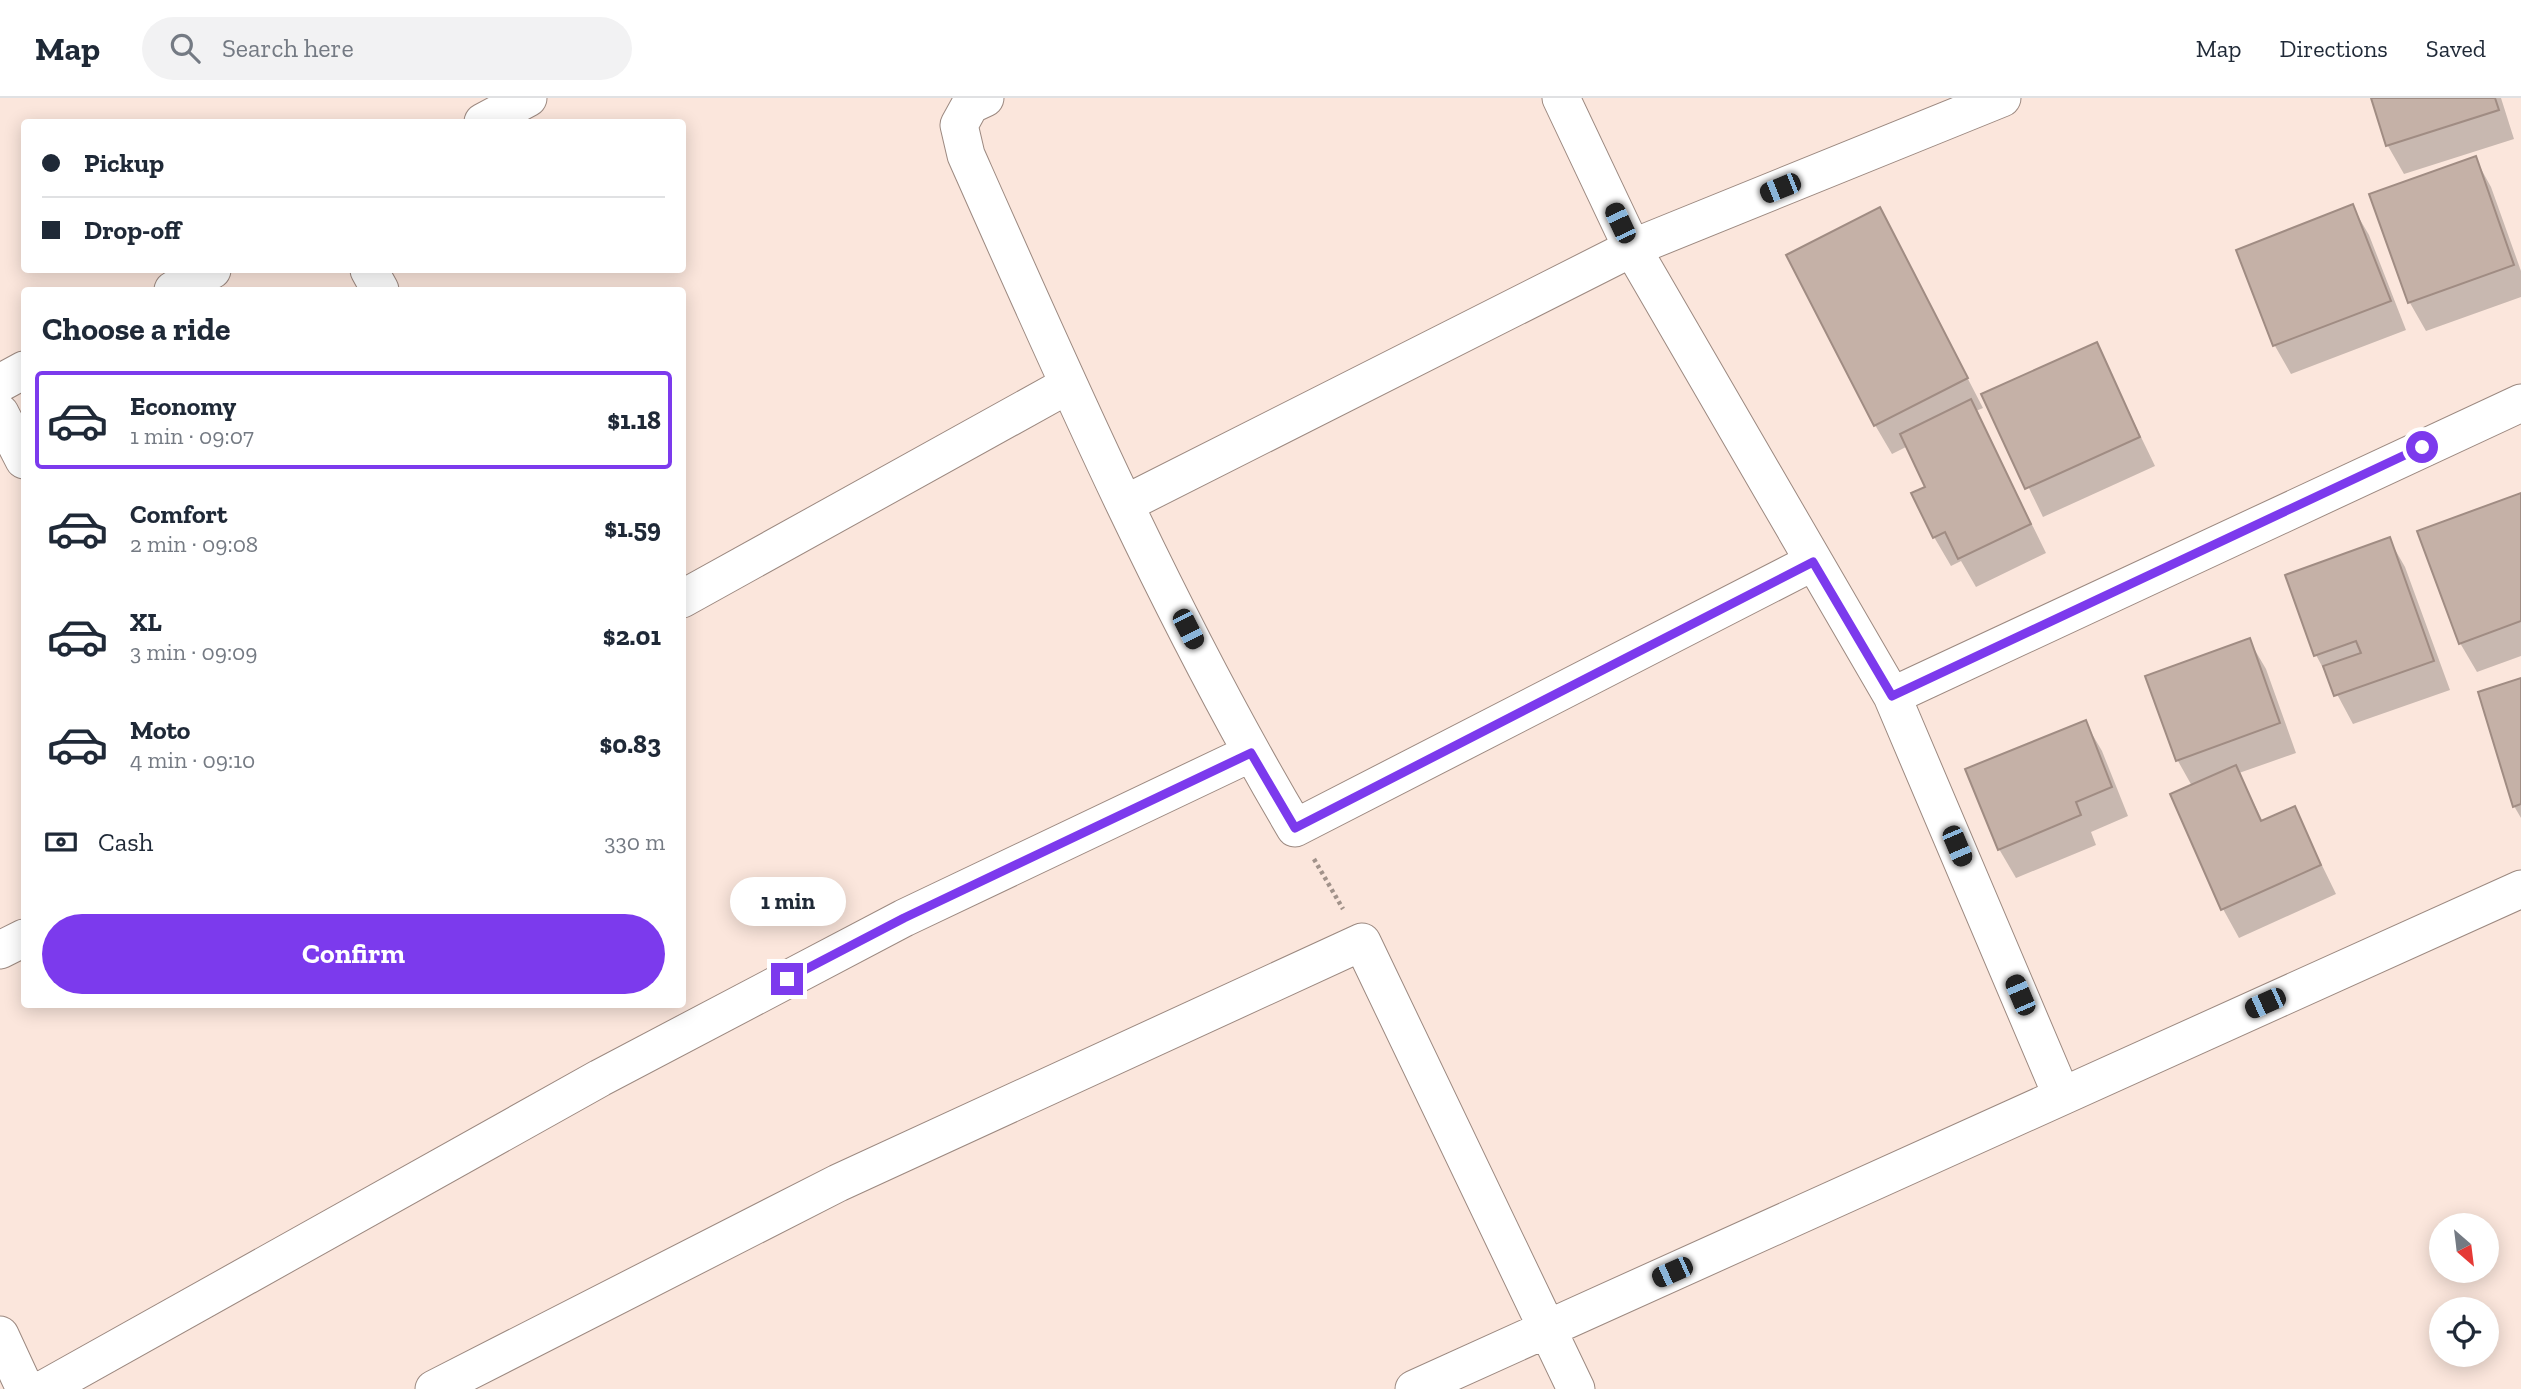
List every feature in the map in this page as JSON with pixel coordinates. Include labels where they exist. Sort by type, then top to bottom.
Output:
[{"type":"street","points":[[489,119],[528,98]]},
{"type":"street","points":[[985,98],[971,106],[959,125],[966,155],[1068,385],[1125,504],[1251,753],[1295,828],[1813,562]]},
{"type":"street","points":[[1562,98],[1632,248],[1892,696],[2062,1094]]},
{"type":"street","points":[[1125,504],[1632,248],[2002,98]]},
{"type":"street","points":[[179,287],[206,273]]},
{"type":"street","points":[[0,383],[21,372]]},
{"type":"street","points":[[686,597],[1068,385]]},
{"type":"street","points":[[1892,696],[2521,403]]},
{"type":"street","points":[[0,414],[21,454]]},
{"type":"street","points":[[44,1389],[600,1078],[904,918],[1251,753]]},
{"type":"street","points":[[1414,1389],[2062,1094],[2521,890]]},
{"type":"street","points":[[0,950],[21,940]]},
{"type":"street","points":[[434,1389],[838,1183],[1362,942],[1576,1389]]},
{"type":"street","points":[[0,1335],[25,1389]]},
{"type":"path","points":[[1295,828],[1362,942]]},
{"type":"building","points":[[2371,98],[2495,98],[2499,110],[2386,146]]},
{"type":"building","points":[[2476,156],[2514,265],[2408,303],[2369,194]]},
{"type":"building","points":[[2353,204],[2391,301],[2273,346],[2236,250]]},
{"type":"building","points":[[1880,207],[1968,378],[1874,426],[1786,255]]},
{"type":"building","points":[[2097,342],[2140,437],[2025,489],[1981,394]]},
{"type":"building","points":[[1971,399],[2031,524],[1958,559],[1945,532],[1933,538],[1911,493],[1925,487],[1900,434]]},
{"type":"building","points":[[2521,493],[2521,621],[2459,644],[2417,531]]},
{"type":"building","points":[[2390,537],[2434,661],[2334,696],[2323,666],[2361,653],[2356,641],[2314,656],[2285,575]]},
{"type":"building","points":[[2250,638],[2280,723],[2176,761],[2145,676]]},
{"type":"building","points":[[2521,678],[2521,804],[2513,807],[2478,692]]},
{"type":"building","points":[[2086,720],[2112,787],[2076,802],[2081,815],[1998,850],[1965,769]]},
{"type":"building","points":[[2236,765],[2261,821],[2295,806],[2321,865],[2221,910],[2170,794]]},
{"type":"route","points":[[787,979],[904,918],[1251,753],[1295,828],[1813,562],[1892,696],[2422,447]]}]
